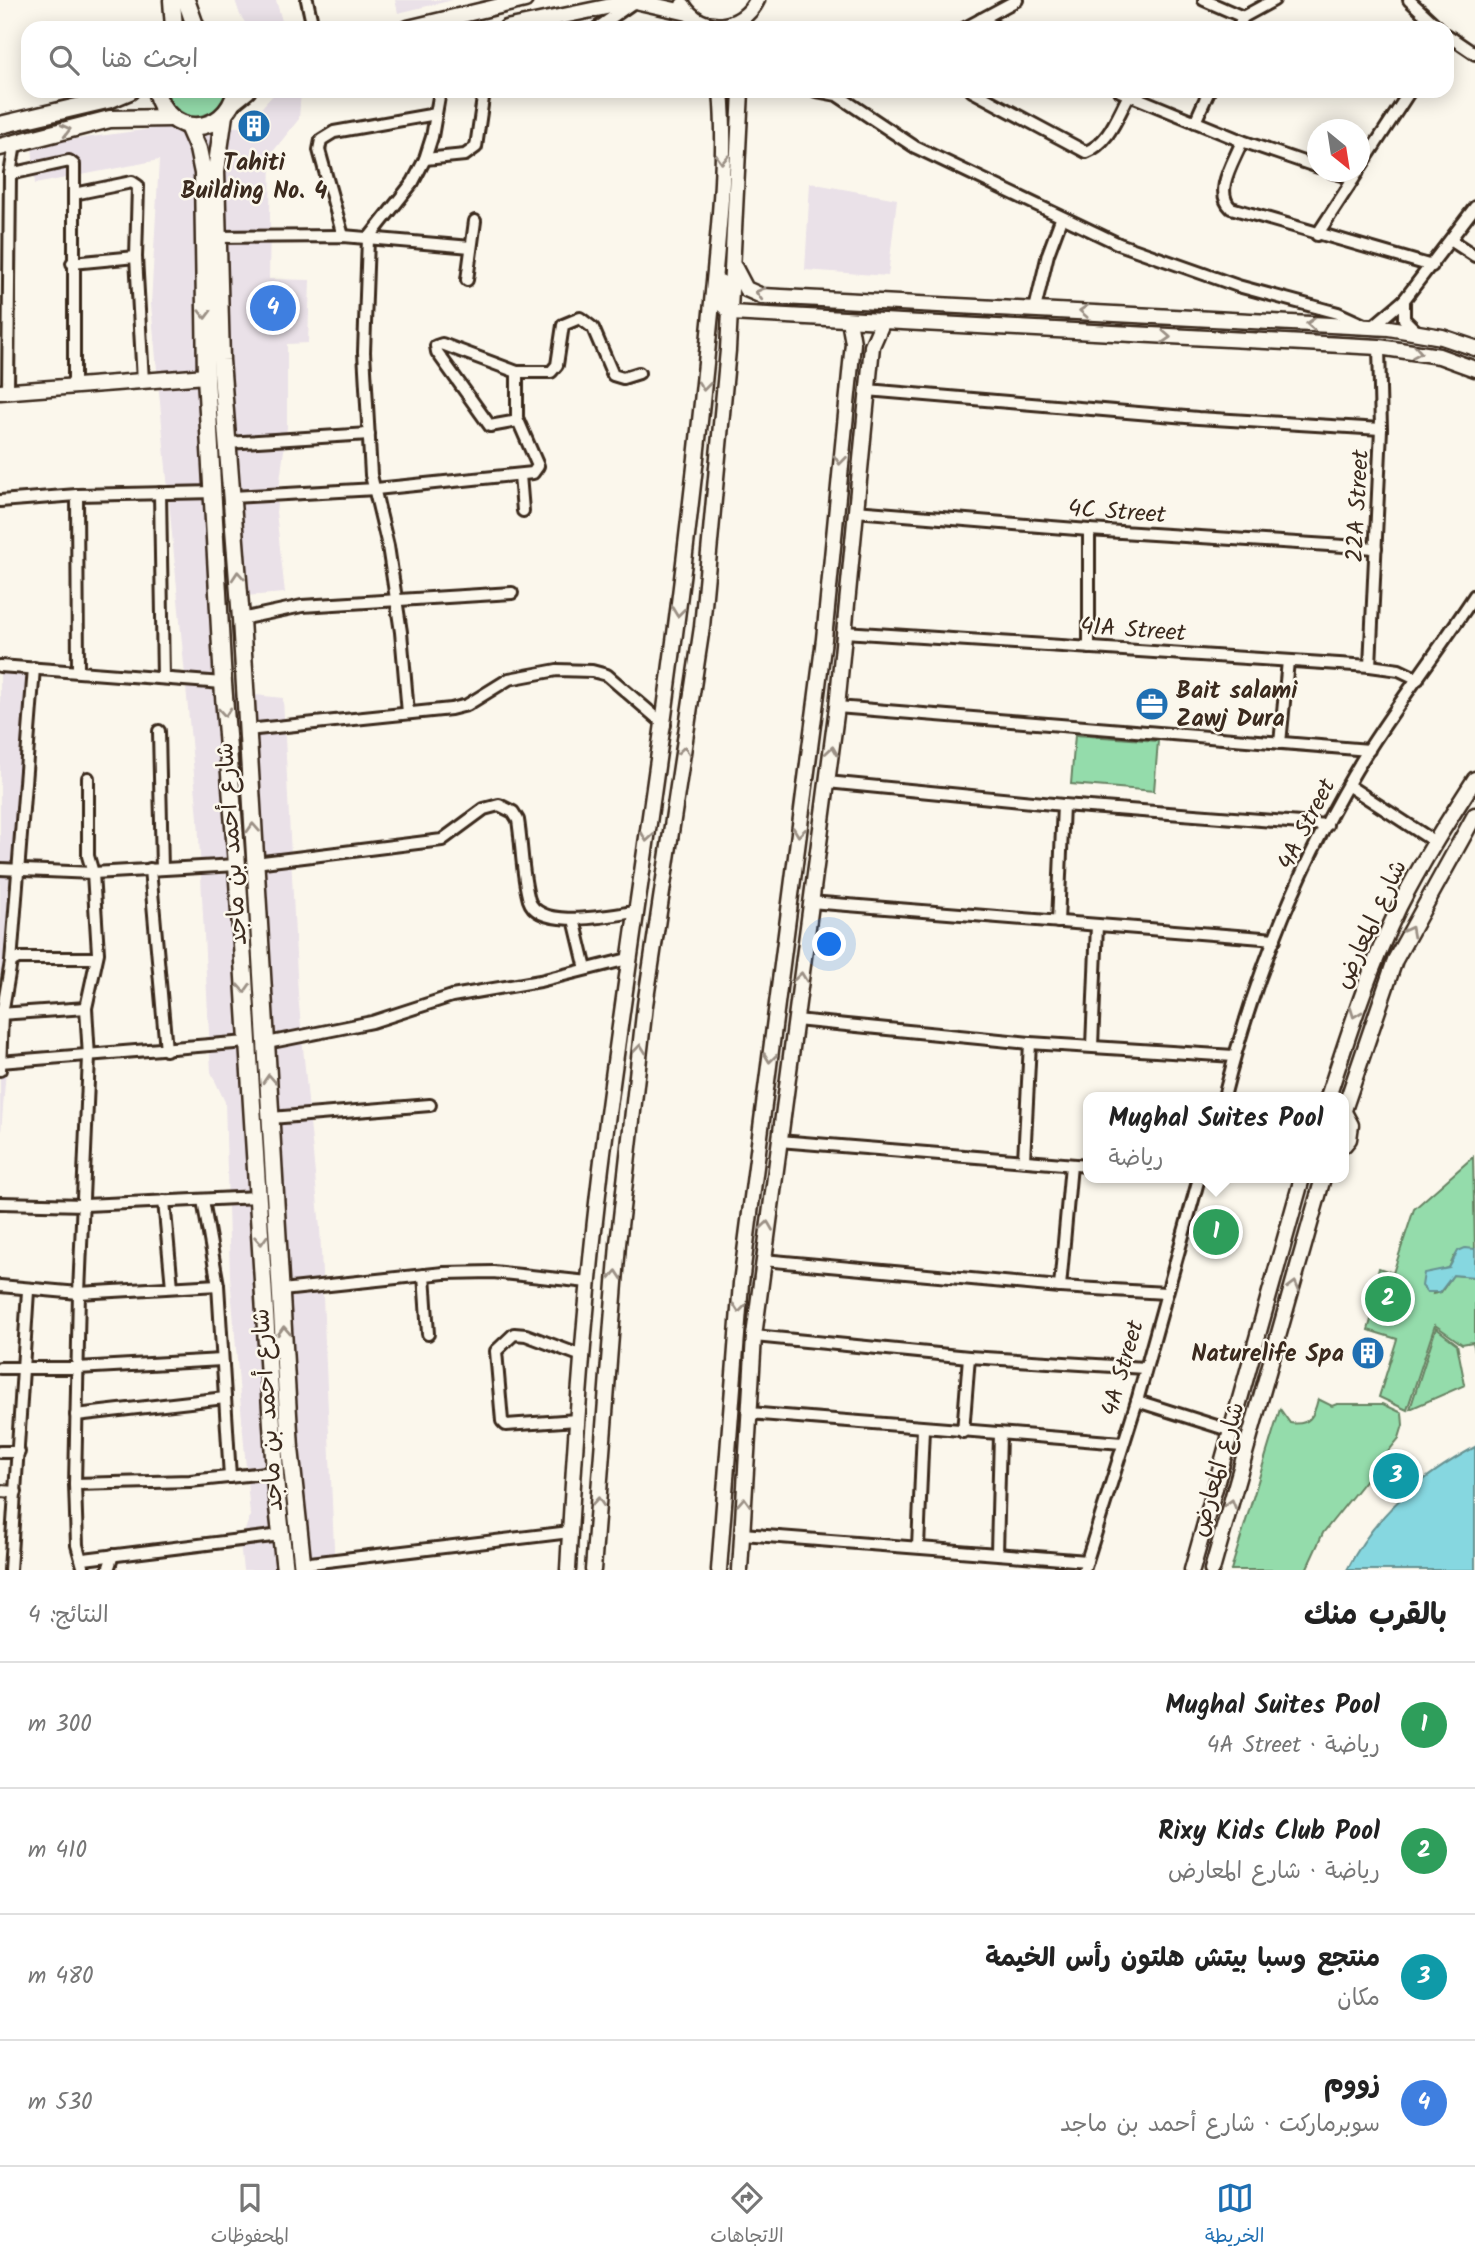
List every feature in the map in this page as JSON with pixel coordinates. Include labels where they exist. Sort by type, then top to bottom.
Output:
[{"type":"main road","points":[[173,0],[174,21]]},
{"type":"main road","points":[[186,0],[194,21]]},
{"type":"main road","points":[[0,125],[113,98]]},
{"type":"main road","points":[[158,98],[171,118]]},
{"type":"main road","points":[[7,145],[110,119],[171,118],[188,126],[201,126],[231,103]]},
{"type":"main road","name":"شارع أحمد بن ماجد","points":[[231,103],[216,171],[216,237],[290,1448],[302,1567]]},
{"type":"main road","name":"شارع أحمد بن ماجد","points":[[188,126],[198,149],[203,173],[206,376],[215,492],[223,683],[259,1197],[275,1472],[285,1570]]},
{"type":"street","points":[[307,0],[312,21]]},
{"type":"street","points":[[428,21],[471,6],[525,0]]},
{"type":"street","points":[[746,21],[757,0]]},
{"type":"street","points":[[977,21],[1017,0]]},
{"type":"street","points":[[1204,0],[1237,21]]},
{"type":"street","points":[[1243,21],[1274,0]]},
{"type":"street","points":[[1409,0],[1432,21]]},
{"type":"street","points":[[607,21],[635,1]]},
{"type":"street","points":[[539,21],[635,1],[665,5],[692,16]]},
{"type":"street","points":[[981,19],[985,21]]},
{"type":"street","points":[[1454,40],[1475,54]]},
{"type":"street","points":[[408,713],[405,656],[369,435],[364,352],[368,239],[414,182],[425,159],[439,98]]},
{"type":"street","points":[[425,159],[465,155],[476,147],[483,98]]},
{"type":"street","points":[[568,1570],[588,1282],[628,959],[665,725],[718,235],[722,98]]},
{"type":"street","points":[[593,1570],[618,1244],[645,1005],[702,627],[731,313],[741,98]]},
{"type":"street","points":[[848,98],[915,147],[1061,219],[1189,270],[1338,313],[1371,328]]},
{"type":"street","points":[[985,98],[1086,152],[1098,147],[1108,135],[1122,98]]},
{"type":"street","points":[[1136,98],[1242,141],[1307,162]]},
{"type":"street","points":[[1195,122],[1206,98]]},
{"type":"street","points":[[1370,153],[1405,98]]},
{"type":"street","points":[[343,236],[319,150],[321,140],[334,132],[436,114]]},
{"type":"street","points":[[1242,141],[1223,188],[1227,204],[1231,208],[1432,267]]},
{"type":"street","points":[[7,145],[10,174],[4,391],[206,376]]},
{"type":"street","points":[[10,174],[69,161],[74,165],[74,384]]},
{"type":"street","points":[[74,194],[132,181],[138,191],[136,257],[143,381]]},
{"type":"street","points":[[1317,235],[1351,182]]},
{"type":"street","points":[[1371,328],[1404,300],[1452,241],[1475,207]]},
{"type":"street","points":[[929,326],[937,321],[1033,326],[1043,321],[1041,309],[1048,254],[1061,219]]},
{"type":"street","points":[[467,280],[475,221]]},
{"type":"street","points":[[718,235],[721,297],[731,313]]},
{"type":"street","points":[[216,237],[343,236],[471,247]]},
{"type":"street","points":[[1452,241],[1475,256]]},
{"type":"street","points":[[72,263],[136,257]]},
{"type":"street","points":[[734,266],[741,282],[753,294],[1371,328],[1417,332],[1475,348]]},
{"type":"street","points":[[1404,300],[1404,319],[1417,332]]},
{"type":"street","points":[[791,316],[787,310],[794,304],[850,301]]},
{"type":"street","points":[[731,313],[929,326],[1379,347],[1438,356],[1475,369]]},
{"type":"street","points":[[518,421],[489,426],[437,352],[436,346],[442,344],[517,372],[554,370],[563,325],[580,318],[593,328],[613,375],[623,378],[639,373]]},
{"type":"street","points":[[719,1570],[735,1338],[824,639],[850,375],[853,336],[849,320]]},
{"type":"street","points":[[740,1570],[754,1336],[837,707],[873,338],[883,321]]},
{"type":"street","name":"22A Street","points":[[1370,666],[1381,429],[1379,347]]},
{"type":"street","points":[[232,497],[376,489],[533,473],[538,466],[518,421],[517,372]]},
{"type":"street","points":[[850,375],[857,377],[861,383],[856,428],[863,433]]},
{"type":"street","points":[[867,390],[1198,418],[1381,429]]},
{"type":"street","points":[[228,443],[369,435]]},
{"type":"street","points":[[520,475],[523,512]]},
{"type":"street","points":[[0,501],[77,495],[215,492]]},
{"type":"street","points":[[160,493],[163,678]]},
{"type":"street","points":[[77,495],[78,671]]},
{"type":"street","name":"4C Street","points":[[855,511],[1089,530],[1376,548]]},
{"type":"street","points":[[1089,530],[1089,648]]},
{"type":"street","points":[[241,619],[302,606],[512,593]]},
{"type":"street","name":"4A Street","points":[[1225,1092],[1234,1056],[1275,939],[1327,825],[1369,750],[1475,595]]},
{"type":"street","name":"41A Street","points":[[844,632],[1370,666],[1399,670],[1418,679]]},
{"type":"street","points":[[1280,743],[1288,661]]},
{"type":"street","points":[[0,666],[223,683]]},
{"type":"street","points":[[0,1070],[1,1014],[11,962],[15,871],[34,668]]},
{"type":"street","points":[[247,730],[467,705],[509,679],[557,670],[592,671],[607,675],[665,725]]},
{"type":"street","points":[[837,707],[1369,750]]},
{"type":"street","points":[[159,731],[162,869]]},
{"type":"street","points":[[88,778],[88,856],[93,873],[96,958],[86,1008],[89,1057],[77,1368],[77,1545],[84,1565],[113,1555],[281,1535]]},
{"type":"street","name":"شارع المعارض","points":[[1330,1092],[1374,963],[1399,907],[1434,842],[1475,779]]},
{"type":"street","points":[[827,782],[1063,805],[1327,825]]},
{"type":"street","points":[[1349,786],[1434,842]]},
{"type":"street","points":[[255,863],[442,839],[484,809],[499,805],[513,813],[518,820],[532,905],[547,917],[574,919],[635,912]]},
{"type":"street","points":[[1058,922],[1063,805]]},
{"type":"street","name":"شارع المعارض","points":[[1349,1096],[1395,960],[1475,815]]},
{"type":"street","points":[[0,869],[93,873],[237,865]]},
{"type":"street","points":[[150,869],[166,1050]]},
{"type":"street","points":[[810,902],[1275,939]]},
{"type":"street","points":[[574,919],[586,970]]},
{"type":"street","points":[[1092,1046],[1097,925]]},
{"type":"street","points":[[11,962],[18,958],[96,958]]},
{"type":"street","points":[[267,1043],[372,1022],[452,996],[586,970],[628,959]]},
{"type":"street","points":[[1,1014],[86,1008]]},
{"type":"street","points":[[796,1020],[1030,1042],[1234,1056]]},
{"type":"street","points":[[0,1062],[89,1057],[247,1042]]},
{"type":"street","points":[[1024,1160],[1030,1042]]},
{"type":"street","points":[[271,1118],[430,1105]]},
{"type":"street","points":[[1349,1120],[1352,1125],[1349,1139]]},
{"type":"street","points":[[779,1140],[1083,1166]]},
{"type":"street","points":[[1060,1287],[1071,1165]]},
{"type":"street","name":"4A Street","points":[[1085,1565],[1137,1401],[1198,1183]]},
{"type":"street","name":"شارع المعارض","points":[[1192,1570],[1301,1183]]},
{"type":"street","name":"شارع المعارض","points":[[1212,1570],[1322,1183]]},
{"type":"street","points":[[0,1203],[85,1205],[259,1197]]},
{"type":"street","points":[[203,1200],[218,1285],[230,1477]]},
{"type":"street","points":[[164,1201],[172,1287]]},
{"type":"street","points":[[763,1260],[1060,1287],[1166,1293]]},
{"type":"street","points":[[282,1290],[424,1275],[494,1272],[588,1282]]},
{"type":"street","points":[[424,1275],[428,1334]]},
{"type":"street","points":[[0,1286],[28,1291],[79,1293],[218,1285]]},
{"type":"street","points":[[10,1570],[28,1291]]},
{"type":"street","points":[[577,1419],[506,1425],[502,1421],[496,1351],[514,1334],[526,1335],[582,1356]]},
{"type":"street","points":[[754,1336],[969,1357],[1145,1368]]},
{"type":"street","points":[[963,1432],[969,1357]]},
{"type":"street","points":[[0,1368],[77,1368],[222,1360]]},
{"type":"street","points":[[76,1415],[225,1398]]},
{"type":"street","points":[[1137,1401],[1232,1431]]},
{"type":"street","points":[[750,1413],[1122,1443]]},
{"type":"street","points":[[918,1547],[923,1429]]},
{"type":"street","points":[[997,1553],[1000,1434]]},
{"type":"street","points":[[0,1452],[19,1452]]},
{"type":"street","points":[[75,1484],[230,1477],[275,1472]]},
{"type":"street","points":[[0,1491],[16,1492]]},
{"type":"street","points":[[302,1567],[570,1532]]},
{"type":"street","points":[[742,1534],[997,1553],[1085,1565]]},
{"type":"street","points":[[108,1570],[113,1555]]},
{"type":"shaded area","points":[[235,0],[276,0],[282,21],[244,21]]},
{"type":"shaded area","points":[[395,0],[453,0],[398,13]]},
{"type":"shaded area","points":[[270,98],[300,98],[299,119],[271,154],[269,279],[310,280],[308,343],[287,344],[287,427],[276,512],[285,593],[220,598],[229,692],[283,698],[298,994],[320,1228],[335,1570],[243,1570],[240,1544],[250,1516],[230,1276],[225,1102],[211,1072],[198,818],[151,304],[159,160],[35,184],[32,145],[173,126],[244,127]]},
{"type":"shaded area","points":[[810,183],[897,199],[888,276],[805,270]]},
{"type":"shaded area","points":[[0,667],[38,671],[0,1145]]},
{"type":"green space","points":[[169,98],[224,98],[213,111],[203,115],[190,117],[173,107]]},
{"type":"green space","points":[[1075,735],[1158,741],[1154,791],[1071,784]]},
{"type":"green space","points":[[1473,1157],[1475,1249],[1454,1257],[1449,1268],[1438,1271],[1433,1294],[1441,1292],[1453,1275],[1475,1277],[1475,1351],[1473,1342],[1462,1344],[1435,1325],[1407,1410],[1379,1397],[1397,1339],[1368,1330],[1382,1282],[1376,1280],[1379,1268],[1393,1273],[1414,1209]]},
{"type":"green space","points":[[1436,1328],[1457,1344],[1465,1385],[1410,1409]]},
{"type":"green space","points":[[1318,1399],[1332,1406],[1383,1404],[1402,1413],[1403,1425],[1399,1438],[1323,1533],[1306,1570],[1231,1570],[1280,1409],[1290,1423],[1302,1423],[1313,1415]]},
{"type":"water","points":[[1216,1212],[1225,1221],[1220,1246],[1206,1244]]},
{"type":"water","points":[[1465,1248],[1475,1249],[1475,1277],[1453,1275],[1440,1292],[1427,1292],[1422,1286],[1424,1273],[1449,1268],[1458,1251]]},
{"type":"water","points":[[1381,1289],[1391,1291],[1399,1310],[1390,1315],[1378,1296]]},
{"type":"water","points":[[1475,1447],[1475,1570],[1347,1570],[1358,1550],[1385,1514],[1418,1484]]},
{"type":"place","name":"Tahiti Building No. 4","points":[[254,126]]},
{"type":"place","name":"زووم","points":[[273,308]]},
{"type":"place","name":"Bait salami Zawj Dura","points":[[1152,704]]},
{"type":"place","name":"Mughal Suites Pool","points":[[1216,1232]]},
{"type":"place","name":"Rixy Kids Club Pool","points":[[1388,1299]]},
{"type":"place","name":"Naturelife Spa","points":[[1368,1353]]},
{"type":"place","name":"منتجع وسبا بيتش هلتون رأس الخيمة","points":[[1396,1476]]}]
